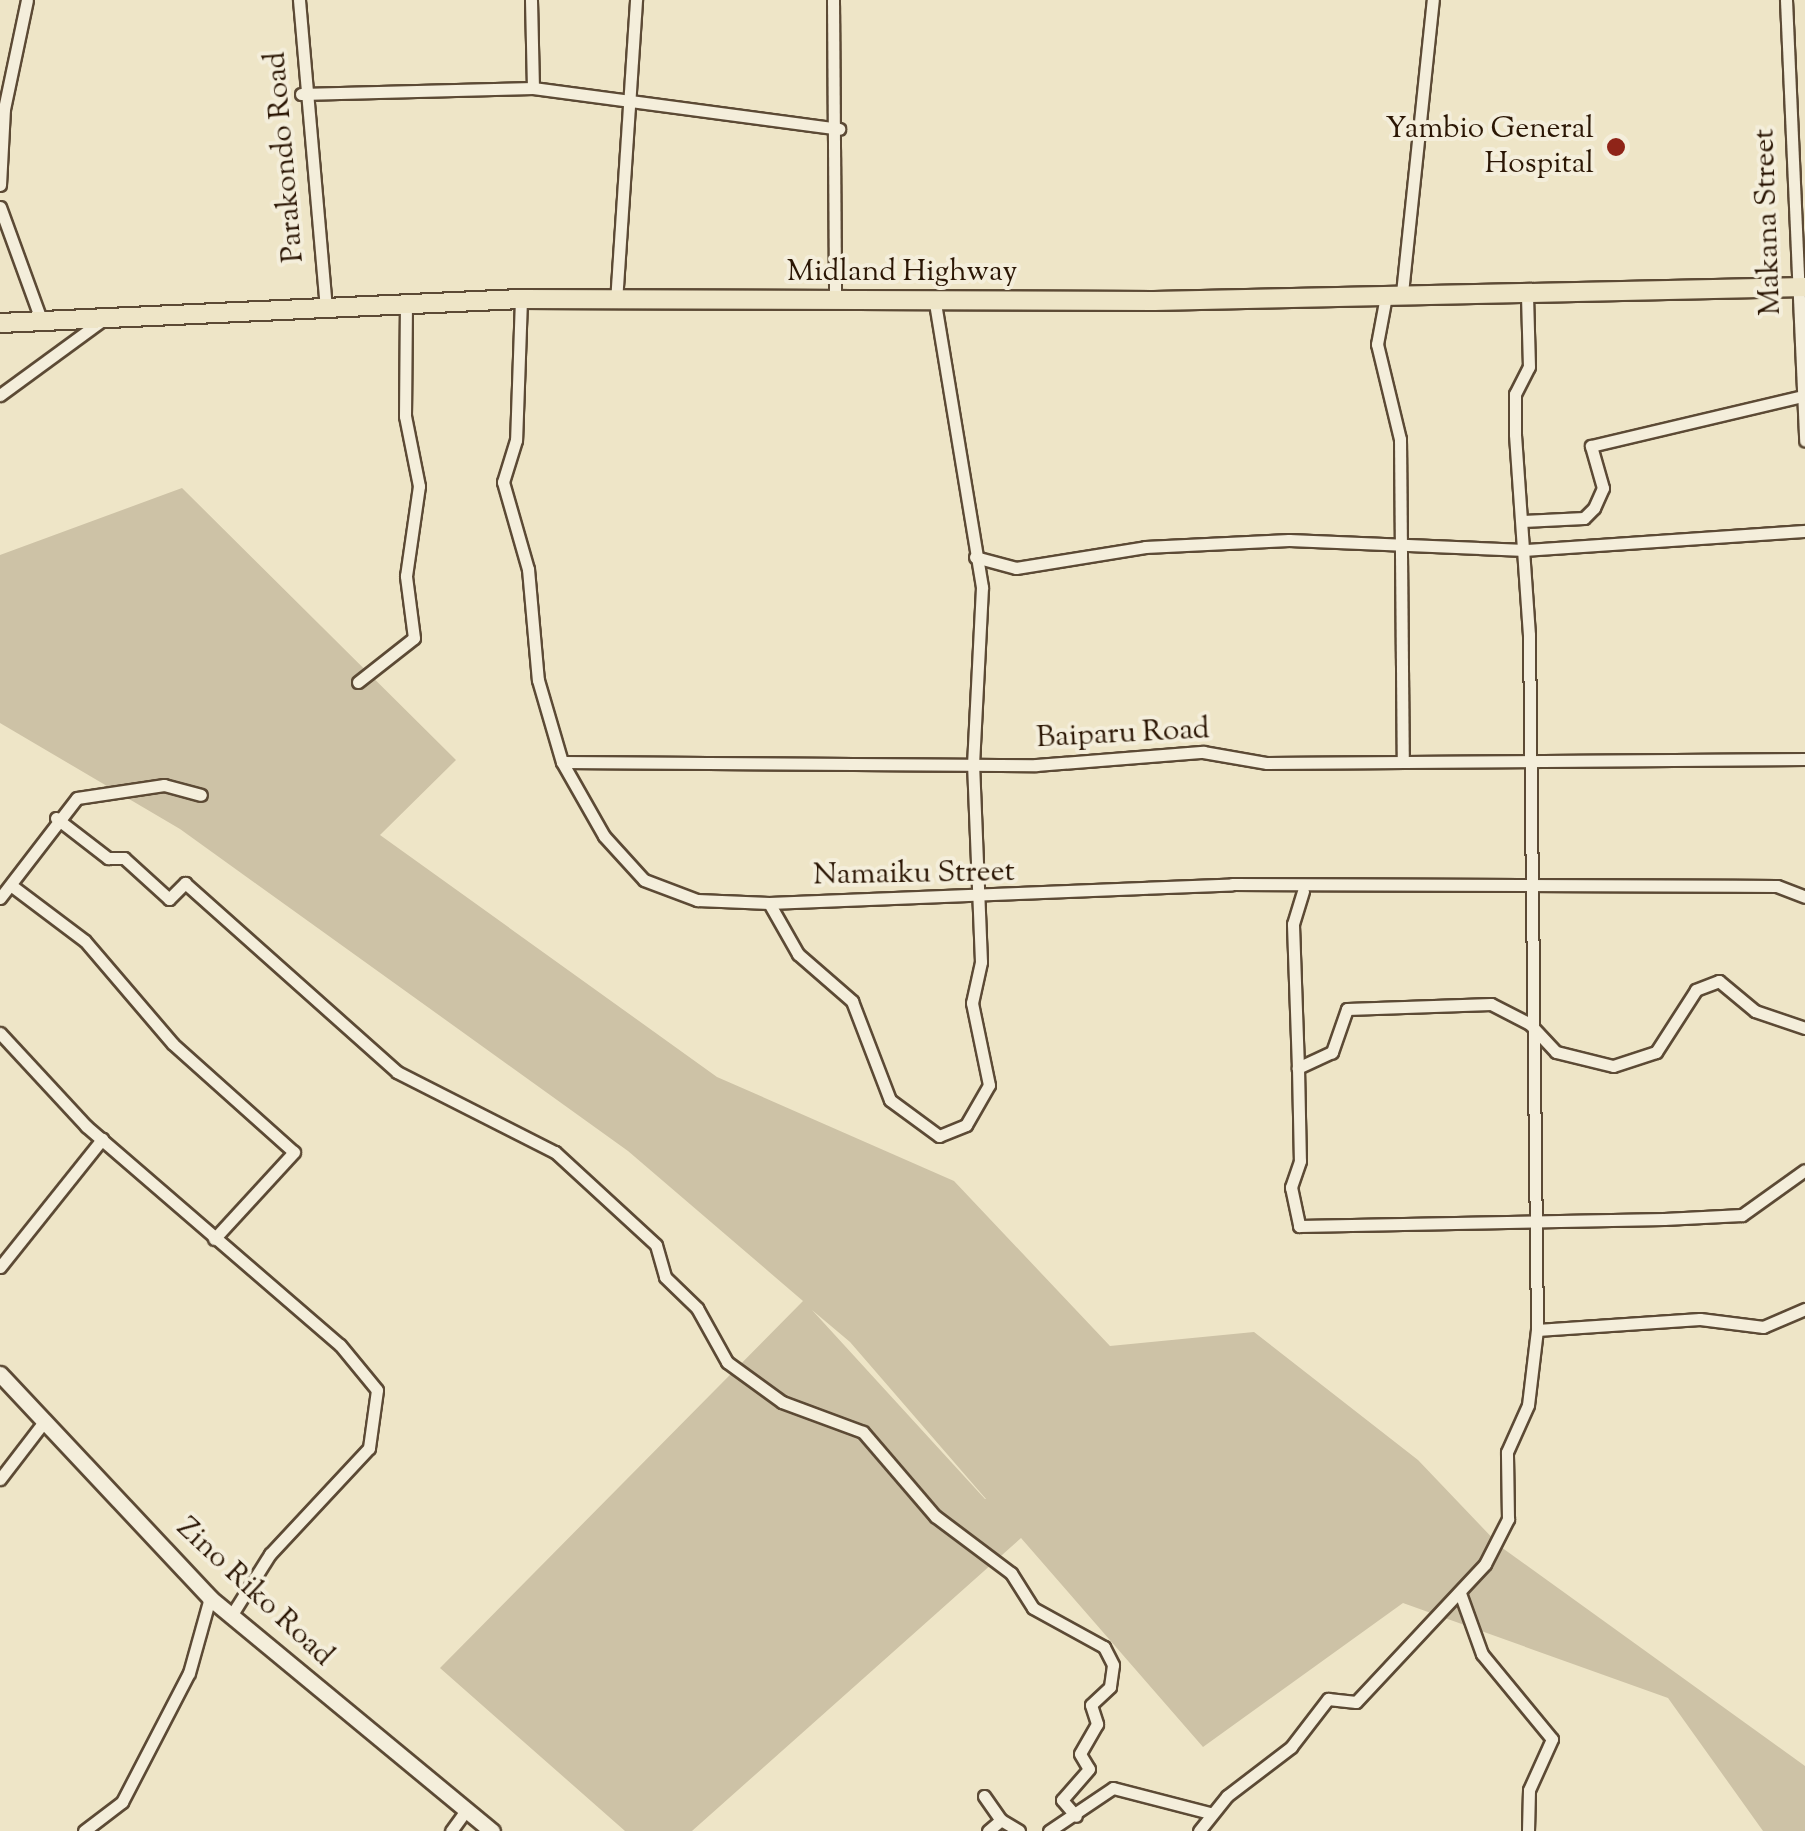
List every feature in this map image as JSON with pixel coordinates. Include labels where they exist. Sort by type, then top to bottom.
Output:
[{"type":"main road","name":"Midland Highway","points":[[0,323],[40,317],[406,307],[521,299],[935,302],[1528,296],[1801,287]]},
{"type":"street","points":[[0,185],[4,109],[27,0]]},
{"type":"street","name":"Parakondo Road","points":[[300,0],[301,94],[326,309]]},
{"type":"street","points":[[531,0],[533,88]]},
{"type":"street","points":[[616,302],[636,0]]},
{"type":"street","points":[[833,0],[840,128],[835,299]]},
{"type":"street","points":[[1402,756],[1400,439],[1377,344],[1394,295],[1433,0]]},
{"type":"street","name":"Makana Street","points":[[1786,0],[1801,287],[1798,397],[1805,442]]},
{"type":"street","points":[[301,94],[533,88],[840,128]]},
{"type":"street","points":[[0,207],[40,317]]},
{"type":"street","points":[[1198,1831],[1210,1813],[1291,1747],[1328,1699],[1356,1702],[1460,1593],[1508,1519],[1507,1452],[1528,1405],[1537,1330],[1525,550],[1515,394],[1530,367],[1528,296]]},
{"type":"street","name":"Namaiku Street","points":[[521,299],[516,440],[503,482],[528,569],[538,680],[562,762],[604,836],[644,880],[697,900],[769,903],[974,899],[1232,884],[1303,891],[1530,883],[1778,886],[1805,898]]},
{"type":"street","points":[[769,903],[798,954],[852,1002],[890,1100],[939,1136],[966,1125],[989,1085],[972,1003],[982,962],[974,899],[972,766],[982,587],[935,302]]},
{"type":"street","points":[[358,682],[414,638],[406,576],[419,486],[405,416],[406,307]]},
{"type":"street","points":[[0,395],[107,317]]},
{"type":"street","points":[[1524,522],[1584,518],[1594,508],[1602,488],[1591,446],[1798,397]]},
{"type":"street","points":[[975,557],[1016,568],[1145,547],[1403,543],[1525,550],[1805,532]]},
{"type":"street","name":"Baiparu Road","points":[[562,762],[868,758],[972,766],[1204,752],[1267,763],[1402,756],[1805,760]]},
{"type":"street","points":[[0,898],[56,818],[76,798],[110,788],[164,785],[201,795]]},
{"type":"street","points":[[56,818],[108,858],[124,858],[169,899],[185,883],[397,1072],[555,1152],[656,1245],[665,1277],[696,1308],[727,1362],[782,1402],[863,1432],[934,1516],[1012,1573],[1033,1608],[1104,1647],[1113,1664],[1110,1687],[1090,1705],[1098,1724],[1080,1754],[1088,1769],[1062,1800],[1076,1816]]},
{"type":"street","points":[[12,886],[85,941],[173,1044],[294,1152],[214,1239]]},
{"type":"street","points":[[1303,891],[1293,924],[1298,1226],[1742,1215],[1805,1170]]},
{"type":"street","points":[[1298,1068],[1332,1052],[1347,1008],[1491,1004],[1530,1024],[1556,1052],[1613,1066],[1656,1052],[1696,990],[1719,981],[1756,1010],[1805,1028]]},
{"type":"street","points":[[0,1033],[102,1139],[340,1345],[376,1390],[380,1414],[368,1448],[270,1554],[231,1616]]},
{"type":"street","points":[[0,1267],[102,1139]]},
{"type":"street","points":[[1537,1330],[1700,1319],[1763,1327],[1805,1309]]},
{"type":"street","name":"Zino Riko Road","points":[[0,1374],[210,1598],[492,1831]]},
{"type":"street","points":[[0,1479],[43,1423]]},
{"type":"street","points":[[1460,1593],[1482,1654],[1552,1739],[1530,1790],[1528,1831]]},
{"type":"street","points":[[84,1831],[122,1802],[189,1673],[210,1598]]},
{"type":"street","points":[[1049,1831],[1112,1788],[1210,1813]]},
{"type":"street","points":[[984,1796],[1001,1820],[1019,1831]]},
{"type":"street","points":[[451,1831],[465,1812]]},
{"type":"street","points":[[988,1831],[1001,1820]]},
{"type":"shaded area","points":[[182,488],[456,760],[380,835],[717,1077],[954,1181],[1110,1346],[1254,1332],[1418,1460],[1501,1547],[1805,1766],[1805,1831],[1763,1831],[1668,1698],[1403,1603],[1203,1747],[1021,1538],[692,1831],[625,1831],[440,1668],[803,1301],[628,1151],[180,829],[0,723],[0,555]],"holes":[[[812,1310],[850,1342],[986,1499]]]},
{"type":"place","name":"Yambio General Hospital","points":[[1616,147]]}]
